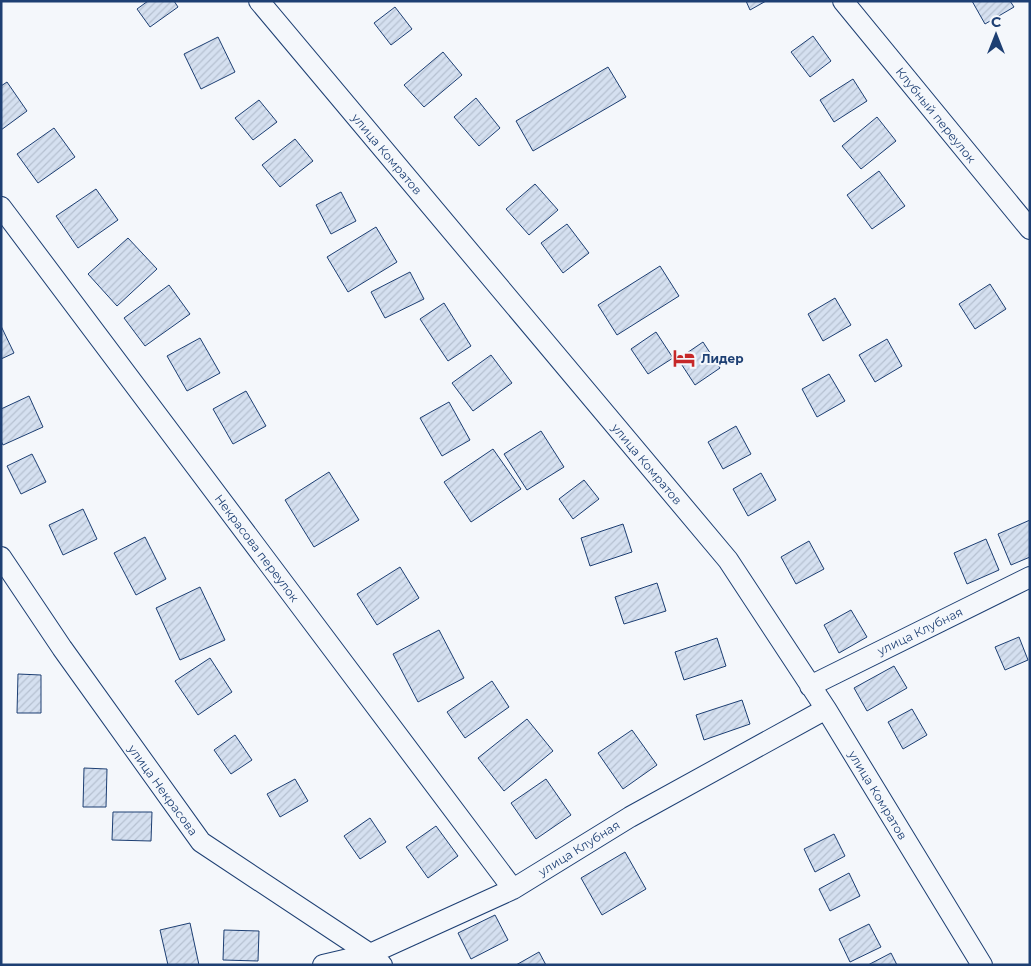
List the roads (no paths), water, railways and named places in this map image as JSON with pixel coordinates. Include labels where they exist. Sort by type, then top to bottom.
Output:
[{"type":"street","name":"улица Комратов","points":[[259,1],[728,560],[826,709],[982,965]]},
{"type":"street","name":"Клубный переулок","points":[[843,1],[1030,230]]},
{"type":"street","name":"Некрасова переулок","points":[[1,207],[513,889]]},
{"type":"street","name":"улица Некрасова","points":[[1,557],[62,648],[200,842],[376,959]]},
{"type":"street","name":"улица Клубная","points":[[810,686],[1030,577]]},
{"type":"street","name":"улица Клубная","points":[[323,965],[376,959],[513,889],[630,817],[826,709]]},
{"type":"place","name":"Лидер","points":[[684,358]]}]
